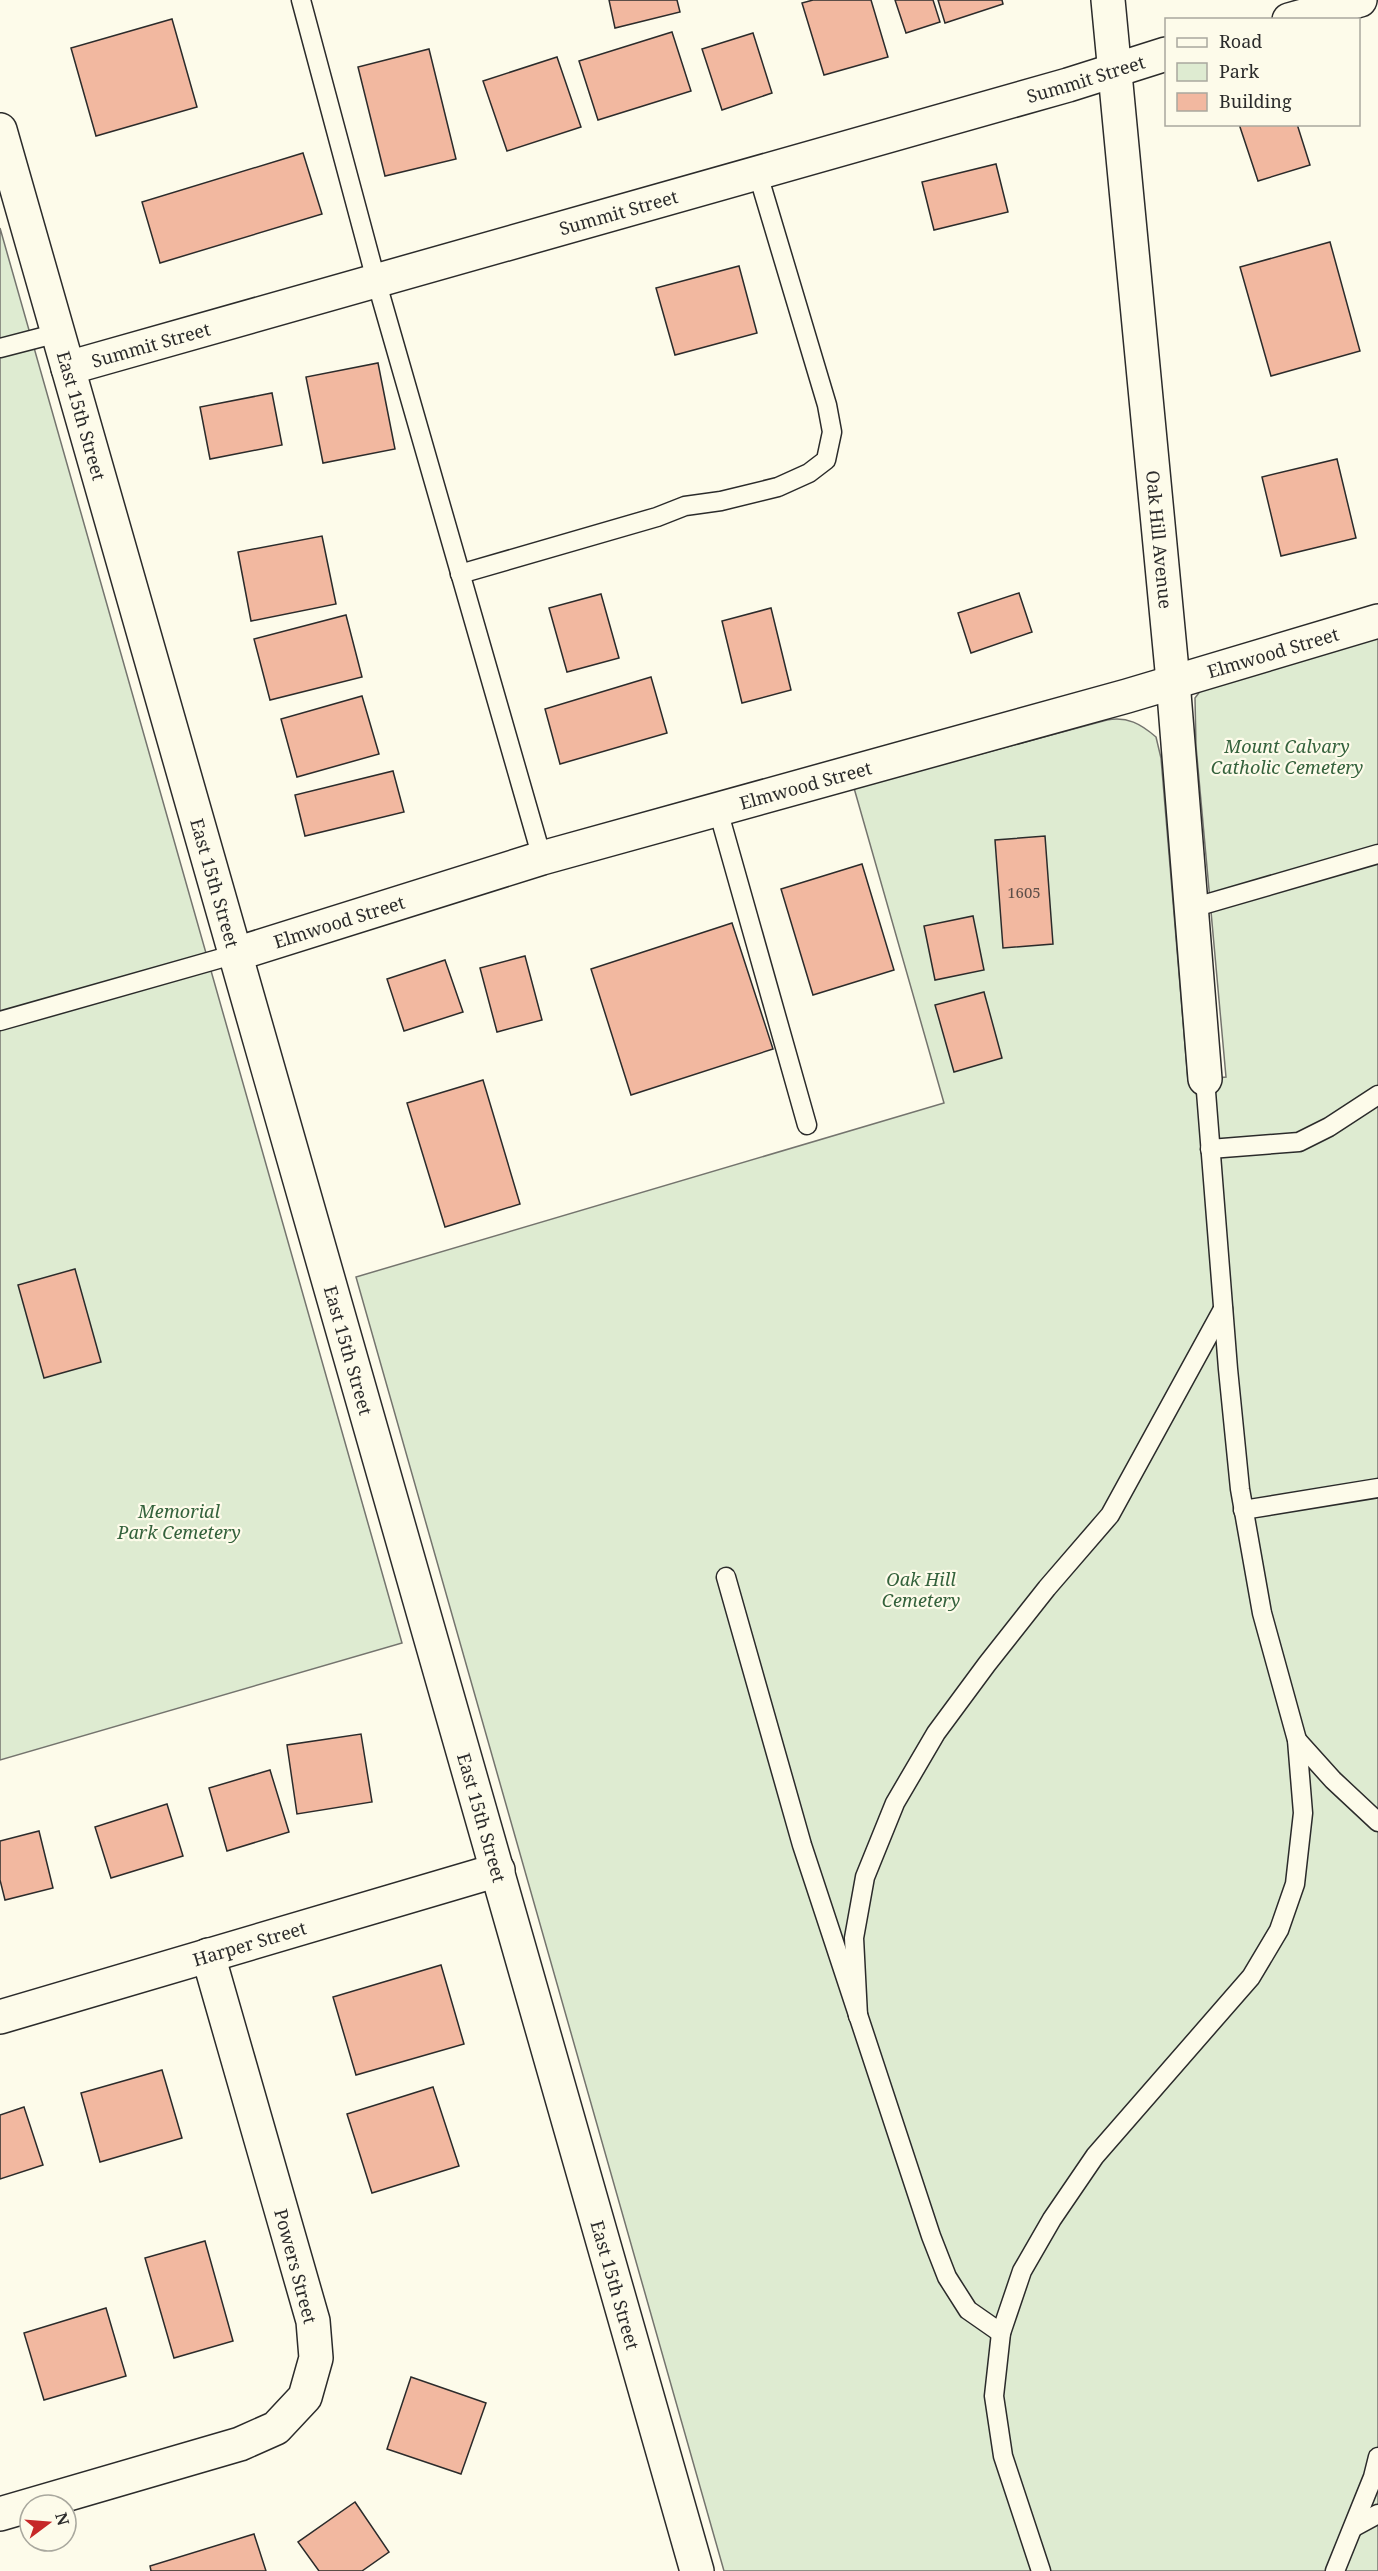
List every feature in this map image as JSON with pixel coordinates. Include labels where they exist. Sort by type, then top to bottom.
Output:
[{"type":"street","name":"Oak Hill Avenue","points":[[1108,0],[1173,681],[1205,1079]]},
{"type":"street","points":[[1297,18],[1360,0]]},
{"type":"street","name":"Summit Street","points":[[68,368],[1165,55]]},
{"type":"street","name":"East 15th Street","points":[[0,130],[697,2571]]},
{"type":"street","name":"Elmwood Street","points":[[236,954],[542,858],[1173,681],[1378,621]]},
{"type":"street","name":"Harper Street","points":[[0,2017],[498,1870]]},
{"type":"street","name":"Powers Street","points":[[0,2514],[240,2444],[276,2428],[305,2397],[316,2358],[313,2321],[208,1955]]},
{"type":"lane","points":[[301,0],[376,280],[542,858]]},
{"type":"lane","points":[[460,574],[657,518],[685,506],[721,501],[778,487],[809,473],[826,460],[832,432],[827,405],[757,171]]},
{"type":"lane","points":[[0,348],[58,333]]},
{"type":"lane","points":[[717,810],[807,1125]]},
{"type":"lane","points":[[1192,908],[1378,854]]},
{"type":"lane","points":[[0,1021],[236,954]]},
{"type":"lane","points":[[1041,2571],[1003,2456],[993,2396],[1001,2332],[1022,2271],[1052,2219],[1095,2156],[1251,1977],[1280,1930],[1295,1884],[1303,1813],[1297,1740],[1262,1613],[1243,1510],[1223,1309],[1205,1079]]},
{"type":"lane","points":[[1210,1149],[1299,1142],[1329,1127],[1378,1095]]},
{"type":"lane","points":[[858,2016],[854,1938],[865,1876],[895,1803],[936,1733],[987,1664],[1047,1588],[1110,1515],[1223,1309]]},
{"type":"lane","points":[[1243,1510],[1378,1488]]},
{"type":"lane","points":[[726,1577],[802,1845],[931,2236],[947,2277],[968,2310],[1001,2332]]},
{"type":"lane","points":[[1297,1740],[1333,1780],[1378,1822]]},
{"type":"lane","points":[[1335,2571],[1374,2477],[1378,2457]]},
{"type":"lane","points":[[1354,2527],[1378,2514]]},
{"type":"green space","name":"Memorial Park Cemetery","points":[[0,228],[402,1643],[0,1760]]},
{"type":"green space","name":"Oak Hill Cemetery","points":[[1378,635],[1378,2571],[724,2571],[356,1277],[944,1103],[854,788],[1107,720],[1121,719],[1133,722],[1156,737],[1161,758],[1188,1081],[1226,1077],[1196,746],[1195,698],[1201,690]]},
{"type":"building","points":[[609,0],[677,0],[680,12],[615,28]]},
{"type":"building","points":[[813,0],[871,0],[888,57],[824,75],[802,3]]},
{"type":"building","points":[[895,0],[933,0],[940,22],[906,33]]},
{"type":"building","points":[[938,0],[1002,0],[1003,4],[945,23]]},
{"type":"building","points":[[172,19],[197,107],[96,136],[71,48]]},
{"type":"building","points":[[672,32],[691,91],[598,120],[579,61]]},
{"type":"building","points":[[753,33],[772,93],[722,110],[702,49]]},
{"type":"building","points":[[429,49],[456,159],[385,176],[358,67]]},
{"type":"building","points":[[557,57],[581,127],[507,151],[483,81]]},
{"type":"building","points":[[1240,126],[1298,126],[1310,165],[1258,181]]},
{"type":"building","points":[[303,153],[322,214],[160,263],[142,202]]},
{"type":"building","points":[[996,164],[1008,212],[934,230],[922,182]]},
{"type":"building","points":[[1330,242],[1360,351],[1271,376],[1240,267]]},
{"type":"building","points":[[739,266],[757,333],[675,355],[656,288]]},
{"type":"building","points":[[378,363],[395,449],[323,463],[306,377]]},
{"type":"building","points":[[272,393],[282,445],[210,459],[200,407]]},
{"type":"building","points":[[1337,459],[1356,538],[1281,556],[1262,477]]},
{"type":"building","points":[[322,536],[336,604],[251,621],[238,552]]},
{"type":"building","points":[[1019,593],[1032,632],[971,653],[958,613]]},
{"type":"building","points":[[601,594],[619,658],[567,672],[549,608]]},
{"type":"building","points":[[771,608],[791,690],[742,703],[722,621]]},
{"type":"building","points":[[346,615],[362,677],[270,700],[254,639]]},
{"type":"building","points":[[651,677],[667,733],[560,764],[545,709]]},
{"type":"building","points":[[362,696],[379,754],[297,777],[281,719]]},
{"type":"building","points":[[393,771],[404,812],[305,836],[295,795]]},
{"type":"building","points":[[1045,836],[1053,944],[1003,948],[995,840]]},
{"type":"building","points":[[862,864],[894,970],[813,995],[781,889]]},
{"type":"building","points":[[973,916],[984,970],[935,980],[924,926]]},
{"type":"building","points":[[732,923],[773,1049],[631,1095],[591,969]]},
{"type":"building","points":[[525,956],[542,1020],[497,1032],[480,968]]},
{"type":"building","points":[[445,960],[463,1012],[404,1031],[387,979]]},
{"type":"building","points":[[984,992],[1002,1058],[954,1072],[935,1005]]},
{"type":"building","points":[[483,1080],[520,1204],[445,1227],[407,1103]]},
{"type":"building","points":[[75,1269],[101,1362],[44,1378],[18,1285]]},
{"type":"building","points":[[361,1734],[372,1802],[297,1814],[287,1745]]},
{"type":"building","points":[[270,1770],[289,1832],[227,1851],[209,1788]]},
{"type":"building","points":[[167,1804],[183,1856],[111,1878],[95,1827]]},
{"type":"building","points":[[39,1831],[53,1888],[5,1900],[0,1880],[0,1841]]},
{"type":"building","points":[[441,1965],[464,2044],[356,2075],[333,1997]]},
{"type":"building","points":[[162,2070],[182,2138],[100,2162],[81,2093]]},
{"type":"building","points":[[433,2087],[459,2166],[372,2193],[347,2114]]},
{"type":"building","points":[[24,2107],[43,2165],[0,2179],[0,2115]]},
{"type":"building","points":[[205,2241],[233,2341],[174,2358],[145,2258]]},
{"type":"building","points":[[106,2308],[126,2376],[44,2400],[24,2333]]},
{"type":"building","points":[[411,2377],[486,2403],[461,2474],[387,2449]]},
{"type":"building","points":[[355,2502],[389,2552],[362,2571],[319,2571],[298,2542]]},
{"type":"building","points":[[254,2534],[266,2571],[151,2571],[150,2566]]},
{"type":"park label","name":"Mount Calvary Catholic Cemetery","points":[[1287,756]]}]
